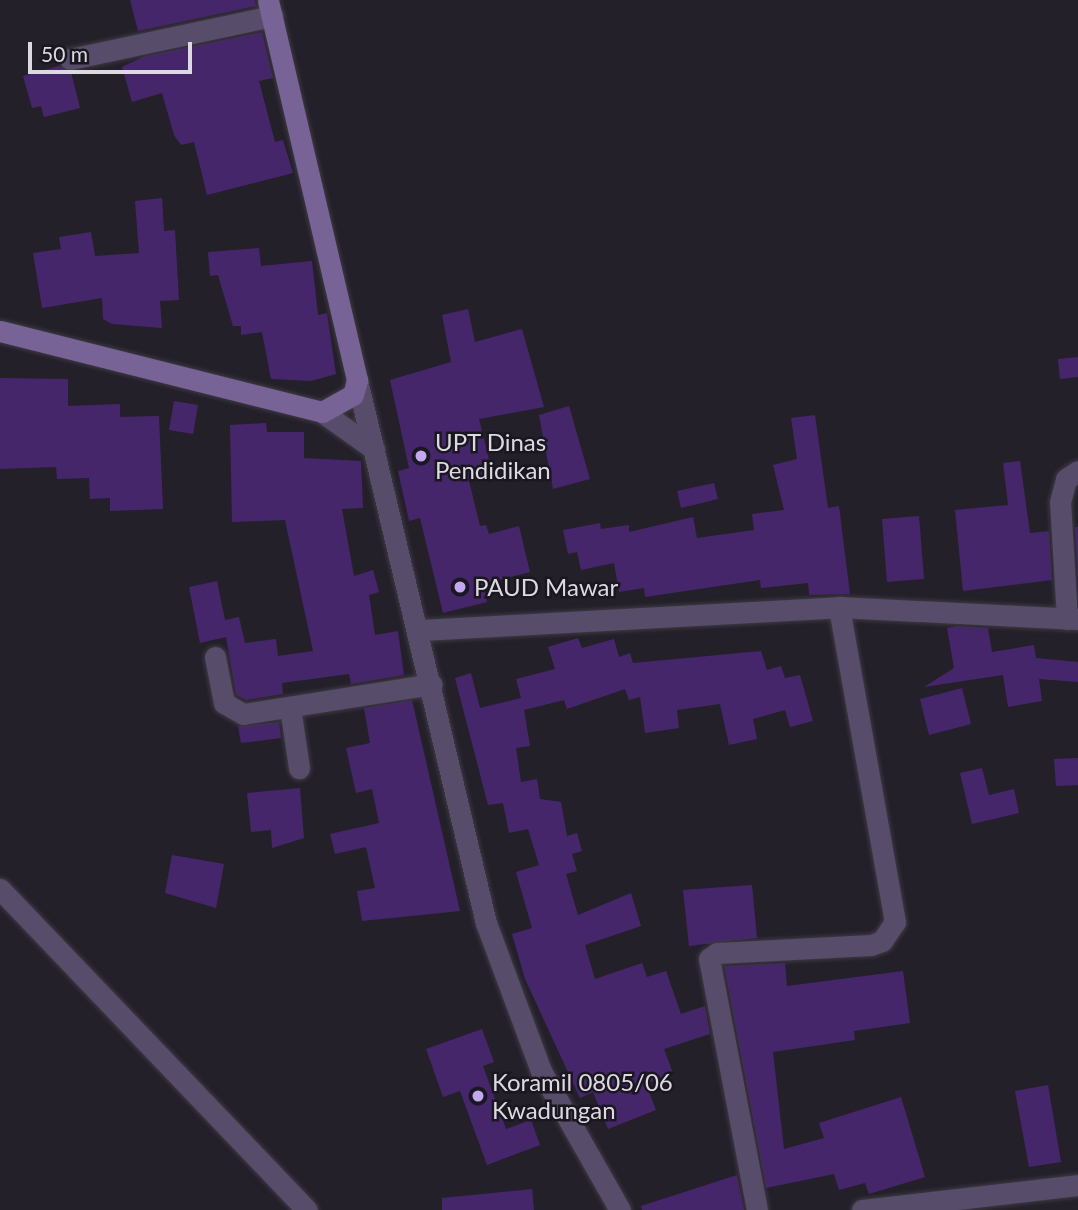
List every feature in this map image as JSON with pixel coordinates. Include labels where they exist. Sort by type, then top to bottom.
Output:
[{"type":"main road","points":[[0,331],[322,412],[344,404],[357,380],[270,8]]},
{"type":"street","points":[[71,59],[270,8]]},
{"type":"street","points":[[357,380],[421,630],[486,923],[541,1071],[620,1210]]},
{"type":"street","points":[[322,412],[376,451]]},
{"type":"street","points":[[421,630],[839,607],[1072,619],[1060,502],[1066,479],[1078,471]]},
{"type":"street","points":[[757,1210],[709,959],[717,953],[871,945],[882,942],[895,922],[839,607]]},
{"type":"street","points":[[215,657],[228,710],[243,714],[432,684]]},
{"type":"street","points":[[290,707],[299,768]]},
{"type":"street","points":[[0,889],[307,1210]]},
{"type":"street","points":[[863,1210],[1078,1185]]},
{"type":"building","points":[[130,0],[255,0],[256,6],[138,31]]},
{"type":"building","points":[[262,32],[273,78],[259,81],[275,142],[283,140],[293,173],[207,195],[194,142],[181,145],[174,135],[162,93],[132,102],[122,67],[145,56]]},
{"type":"building","points":[[59,66],[71,72],[80,108],[44,117],[41,106],[32,108],[23,76]]},
{"type":"building","points":[[162,198],[164,231],[175,230],[179,300],[160,301],[162,328],[112,324],[103,319],[102,298],[42,308],[33,253],[61,249],[59,237],[91,232],[95,256],[139,253],[135,201]]},
{"type":"building","points":[[259,248],[261,266],[312,261],[318,315],[327,313],[336,374],[311,381],[271,379],[262,332],[241,335],[241,326],[233,326],[218,275],[210,276],[208,252]]},
{"type":"building","points":[[468,309],[475,342],[522,329],[544,407],[479,419],[493,476],[469,481],[480,526],[486,525],[489,534],[519,526],[530,572],[483,584],[487,602],[443,613],[420,518],[409,521],[398,471],[409,468],[390,380],[451,362],[442,315]]},
{"type":"building","points":[[1078,357],[1078,377],[1060,379],[1058,359]]},
{"type":"building","points":[[0,378],[68,379],[68,406],[120,404],[120,417],[159,416],[163,509],[110,511],[110,498],[90,499],[89,478],[57,479],[56,467],[0,469]]},
{"type":"building","points":[[174,401],[198,405],[193,434],[169,430]]},
{"type":"building","points":[[569,406],[590,479],[553,489],[539,415]]},
{"type":"building","points":[[815,415],[828,508],[839,506],[850,594],[809,595],[808,583],[761,588],[760,580],[645,597],[644,588],[619,592],[614,563],[581,570],[577,552],[568,554],[563,530],[600,523],[601,529],[629,525],[629,532],[693,517],[697,538],[754,530],[752,514],[784,510],[773,465],[797,459],[791,418]]},
{"type":"building","points":[[266,423],[267,432],[304,432],[304,458],[361,461],[363,508],[342,509],[354,576],[373,570],[379,592],[369,595],[375,635],[398,631],[404,675],[351,684],[349,674],[282,683],[283,694],[246,700],[236,695],[226,637],[200,643],[189,587],[217,581],[225,620],[239,617],[245,643],[276,639],[278,656],[313,651],[285,520],[232,522],[230,425]]},
{"type":"building","points":[[1020,461],[1030,533],[1049,531],[1052,580],[963,591],[955,510],[1008,505],[1003,463]]},
{"type":"building","points":[[714,483],[718,499],[681,508],[677,491]]},
{"type":"building","points":[[919,516],[924,579],[887,582],[882,519]]},
{"type":"building","points":[[1075,527],[1078,527],[1078,577]]},
{"type":"building","points":[[947,628],[988,628],[992,652],[1034,645],[1036,658],[1078,662],[1078,682],[1039,679],[1042,701],[1008,707],[1003,675],[924,687],[954,668]]},
{"type":"building","points":[[578,638],[582,648],[614,639],[619,657],[630,653],[633,663],[761,651],[767,670],[781,666],[785,678],[800,675],[813,721],[790,727],[785,710],[753,719],[757,739],[729,745],[720,704],[677,710],[679,728],[645,733],[640,697],[629,700],[625,689],[567,709],[564,700],[524,710],[530,746],[516,748],[521,782],[537,779],[540,799],[561,802],[567,836],[577,833],[582,851],[572,854],[577,871],[566,874],[578,915],[631,893],[641,926],[585,945],[595,979],[642,963],[647,977],[666,971],[681,1014],[705,1006],[710,1034],[664,1049],[673,1073],[646,1084],[656,1110],[608,1129],[593,1092],[580,1098],[525,979],[512,934],[532,928],[516,872],[539,865],[528,829],[509,833],[503,803],[488,805],[455,678],[471,673],[480,708],[521,698],[516,679],[555,669],[548,647]]},
{"type":"building","points":[[962,688],[971,724],[929,735],[920,699]]},
{"type":"building","points":[[412,700],[460,911],[362,921],[357,891],[375,888],[366,847],[335,854],[330,834],[379,823],[372,789],[356,793],[346,748],[370,743],[364,708]]},
{"type":"building","points":[[279,722],[281,738],[241,743],[238,726]]},
{"type":"building","points":[[1078,758],[1078,785],[1056,786],[1054,759]]},
{"type":"building","points":[[982,768],[989,795],[1014,789],[1019,813],[972,824],[960,773]]},
{"type":"building","points":[[300,788],[304,838],[272,848],[271,830],[251,832],[247,793]]},
{"type":"building","points":[[172,855],[224,864],[216,908],[165,893]]},
{"type":"building","points":[[752,885],[757,938],[689,946],[683,890]]},
{"type":"building","points":[[785,963],[787,986],[903,971],[910,1023],[854,1031],[855,1040],[773,1052],[784,1149],[824,1138],[819,1123],[901,1097],[925,1177],[869,1194],[865,1183],[839,1190],[834,1174],[766,1188],[724,966]]},
{"type":"building","name":"Koramil 0805/06 Kwadungan","points":[[482,1029],[494,1062],[483,1066],[506,1129],[531,1120],[540,1145],[487,1165],[460,1091],[443,1097],[426,1049]]},
{"type":"building","points":[[1048,1085],[1061,1162],[1029,1167],[1015,1091]]},
{"type":"building","points":[[737,1175],[744,1210],[642,1210],[641,1206]]},
{"type":"building","points":[[532,1189],[534,1210],[442,1210],[442,1198]]},
{"type":"place","name":"UPT Dinas Pendidikan","points":[[421,456]]},
{"type":"place","name":"PAUD Mawar","points":[[460,587]]},
{"type":"place","name":"Koramil 0805/06 Kwadungan","points":[[478,1096]]}]
